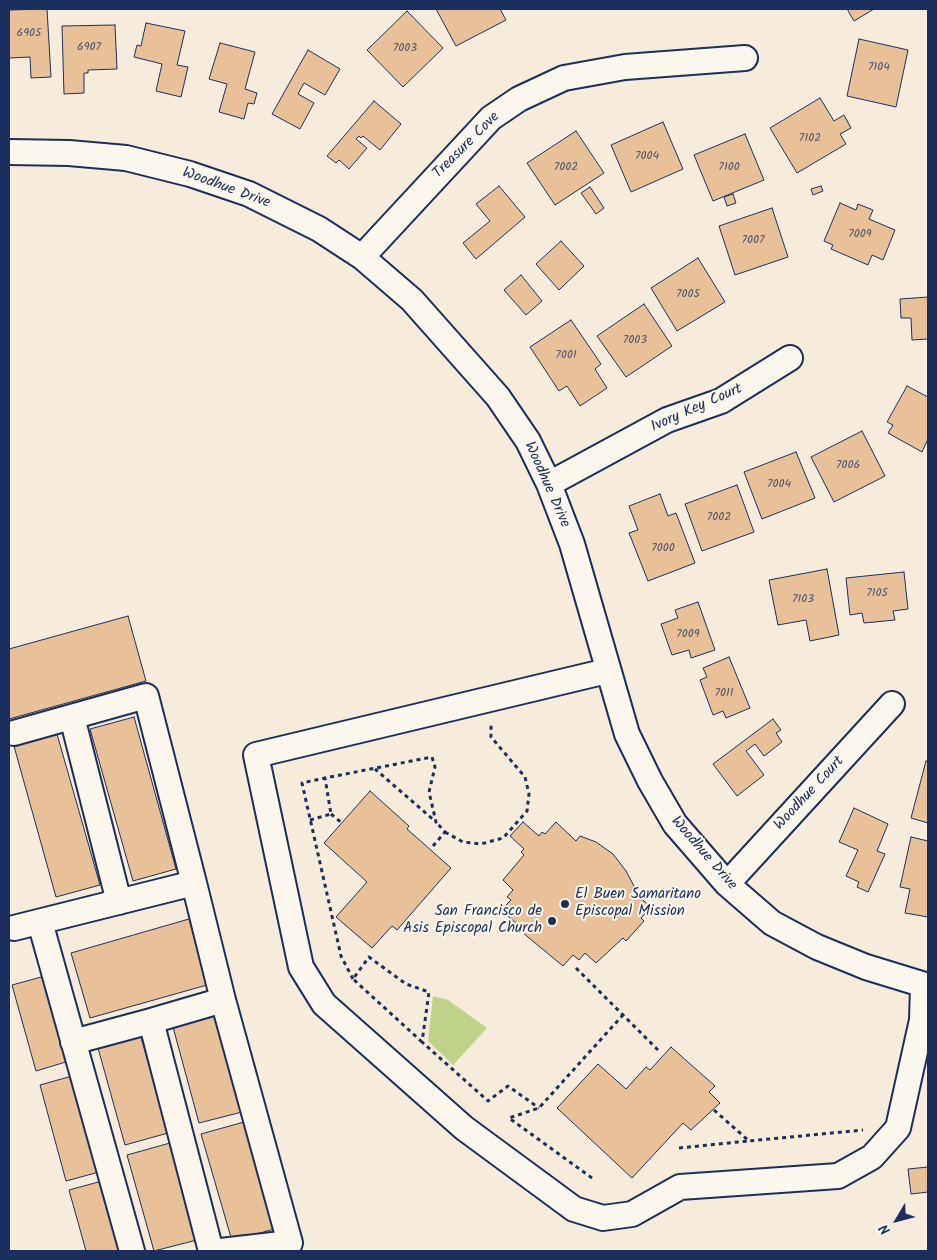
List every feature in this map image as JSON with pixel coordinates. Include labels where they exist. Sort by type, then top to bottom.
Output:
[{"type":"street","name":"Treasure Cove","points":[[362,256],[490,118],[519,99],[564,78],[625,67],[745,58]]},
{"type":"street","name":"Woodhue Drive","points":[[9,152],[69,153],[126,158],[190,174],[249,194],[320,229],[362,256],[412,300],[498,396],[528,441],[549,484],[572,544],[628,734],[650,781],[675,824],[727,884],[772,923],[817,947],[866,967],[926,986]]},
{"type":"street","name":"Ivory Key Court","points":[[549,484],[667,420],[721,401],[790,358]]},
{"type":"street","points":[[608,671],[256,755],[301,967],[324,1004],[464,1128],[574,1209],[602,1218],[632,1214],[680,1187],[838,1176],[872,1157],[898,1128],[922,1020],[926,986]]},
{"type":"street","points":[[14,733],[146,696],[223,1000],[290,1243],[221,1251]]},
{"type":"street","name":"Woodhue Court","points":[[727,884],[892,704]]},
{"type":"street","points":[[72,716],[119,902]]},
{"type":"street","points":[[10,923],[40,922],[194,883]]},
{"type":"street","points":[[40,922],[132,1251]]},
{"type":"street","points":[[73,1042],[223,1000]]},
{"type":"street","points":[[151,1021],[211,1251]]},
{"type":"path","points":[[375,768],[445,832],[463,842],[481,844],[503,838],[527,811],[529,794],[526,777],[491,737],[491,719]]},
{"type":"path","points":[[436,822],[429,792],[435,768],[432,757],[302,783],[340,956],[353,978],[488,1102],[508,1086],[539,1108]]},
{"type":"path","points":[[325,778],[331,814],[342,823]]},
{"type":"path","points":[[310,820],[331,814]]},
{"type":"path","points":[[433,846],[445,832]]},
{"type":"path","points":[[353,978],[369,957],[406,984],[429,992],[422,1042]]},
{"type":"path","points":[[576,968],[658,1050]]},
{"type":"path","points":[[592,1178],[509,1118],[539,1108],[622,1016]]},
{"type":"path","points":[[714,1110],[749,1141]]},
{"type":"path","points":[[679,1148],[862,1131],[869,1126]]},
{"type":"green space","points":[[433,996],[448,1000],[487,1028],[453,1065],[428,1041]]},
{"type":"building","points":[[47,9],[51,77],[31,78],[30,57],[9,58],[9,10]]},
{"type":"building","points":[[436,9],[500,9],[506,20],[456,46]]},
{"type":"building","points":[[847,9],[874,9],[854,21]]},
{"type":"building","points":[[407,11],[443,48],[403,87],[367,50]]},
{"type":"building","points":[[146,23],[185,31],[177,65],[188,67],[181,97],[156,91],[162,64],[134,57],[137,45],[141,46]]},
{"type":"building","points":[[115,25],[117,69],[88,70],[88,73],[84,73],[84,93],[64,94],[62,26]]},
{"type":"building","points":[[859,39],[908,50],[896,107],[847,96]]},
{"type":"building","points":[[220,43],[255,52],[245,89],[257,93],[254,104],[248,103],[244,119],[219,112],[227,84],[209,79]]},
{"type":"building","points":[[308,50],[340,69],[325,95],[304,83],[298,94],[314,103],[300,129],[272,114]]},
{"type":"building","points":[[820,98],[834,121],[844,115],[851,128],[840,134],[846,144],[797,173],[770,128]]},
{"type":"building","points":[[374,101],[401,124],[380,150],[363,136],[361,138],[359,136],[356,139],[367,148],[349,169],[339,160],[336,163],[327,156]]},
{"type":"building","points":[[663,122],[683,169],[631,192],[611,145]]},
{"type":"building","points":[[576,131],[604,173],[555,205],[527,163]]},
{"type":"building","points":[[745,134],[764,180],[713,201],[694,155]]},
{"type":"building","points":[[499,186],[525,217],[476,259],[463,243],[490,221],[476,204]]},
{"type":"building","points":[[821,186],[823,191],[813,195],[811,189]]},
{"type":"building","points":[[590,187],[604,208],[596,214],[581,193]]},
{"type":"building","points":[[733,194],[736,203],[727,206],[724,197]]},
{"type":"building","points":[[840,203],[856,210],[858,204],[873,210],[869,219],[895,230],[883,260],[872,255],[868,265],[831,249],[833,245],[824,241]]},
{"type":"building","points":[[772,208],[788,257],[735,275],[719,226]]},
{"type":"building","points":[[561,241],[584,266],[559,290],[536,264]]},
{"type":"building","points":[[698,258],[725,302],[677,331],[651,288]]},
{"type":"building","points":[[521,275],[542,301],[526,315],[504,290]]},
{"type":"building","points":[[928,297],[928,339],[912,340],[911,318],[901,318],[900,299]]},
{"type":"building","points":[[644,304],[672,346],[626,377],[597,336]]},
{"type":"building","points":[[571,320],[601,364],[595,369],[607,388],[580,406],[567,386],[559,391],[530,347]]},
{"type":"building","points":[[907,386],[928,397],[928,439],[922,452],[888,433],[893,425],[887,422]]},
{"type":"building","points":[[862,431],[885,476],[834,502],[811,457]]},
{"type":"building","points":[[796,452],[815,498],[762,519],[744,472]]},
{"type":"building","points":[[737,485],[754,532],[702,551],[685,504]]},
{"type":"building","points":[[660,494],[668,516],[676,513],[695,563],[648,581],[629,533],[638,530],[629,506]]},
{"type":"building","points":[[827,569],[839,635],[810,641],[806,620],[778,625],[769,580]]},
{"type":"building","points":[[904,572],[908,609],[893,611],[895,620],[864,623],[862,613],[850,615],[846,578]]},
{"type":"building","points":[[698,602],[715,650],[691,658],[689,650],[672,655],[661,624],[678,618],[675,610]]},
{"type":"building","points":[[128,616],[146,681],[9,719],[9,649]]},
{"type":"building","points":[[729,657],[750,708],[726,718],[723,711],[713,715],[700,680],[707,677],[703,668]]},
{"type":"building","points":[[134,717],[176,869],[133,881],[90,729]]},
{"type":"building","points":[[773,719],[781,730],[776,733],[782,742],[764,756],[755,744],[746,751],[764,775],[737,796],[713,764]]},
{"type":"building","points":[[55,727],[100,885],[56,897],[12,739]]},
{"type":"building","points":[[926,761],[928,762],[928,823],[911,818]]},
{"type":"building","points":[[370,791],[409,826],[407,829],[451,868],[397,930],[392,926],[372,948],[336,917],[367,882],[324,843]]},
{"type":"building","points":[[854,808],[888,824],[877,851],[885,854],[868,892],[857,887],[859,882],[846,876],[858,850],[839,842]]},
{"type":"building","points":[[523,822],[539,836],[542,832],[545,834],[556,822],[576,841],[580,836],[596,842],[613,854],[626,871],[634,886],[631,890],[651,907],[641,918],[644,921],[626,941],[623,938],[596,963],[585,953],[579,960],[573,955],[563,966],[523,933],[525,931],[501,910],[511,900],[507,897],[513,890],[503,880],[524,855],[521,852],[524,849],[510,836]]},
{"type":"building","points":[[911,837],[928,841],[928,917],[905,913],[910,889],[900,887]]},
{"type":"building","points":[[189,919],[207,985],[90,1018],[71,953]]},
{"type":"building","points":[[45,976],[69,1061],[36,1071],[12,985]]},
{"type":"building","points":[[215,1016],[242,1112],[199,1123],[173,1027]]},
{"type":"building","points":[[141,1037],[168,1133],[125,1145],[98,1048]]},
{"type":"building","points":[[671,1047],[715,1086],[709,1092],[720,1103],[691,1130],[683,1123],[632,1178],[557,1108],[598,1064],[626,1089],[646,1067],[650,1070]]},
{"type":"building","points":[[72,1076],[99,1172],[66,1181],[40,1085]]},
{"type":"building","points":[[244,1122],[274,1229],[232,1241],[201,1134]]},
{"type":"building","points":[[170,1143],[197,1240],[154,1251],[127,1155]]},
{"type":"building","points":[[928,1167],[928,1192],[911,1194],[908,1169]]},
{"type":"building","points":[[102,1181],[120,1251],[86,1251],[69,1190]]},
{"type":"place","name":"El Buen Samaritano Episcopal Mission","points":[[565,904]]},
{"type":"place","name":"San Francisco de Asis Episcopal Church","points":[[552,921]]}]
